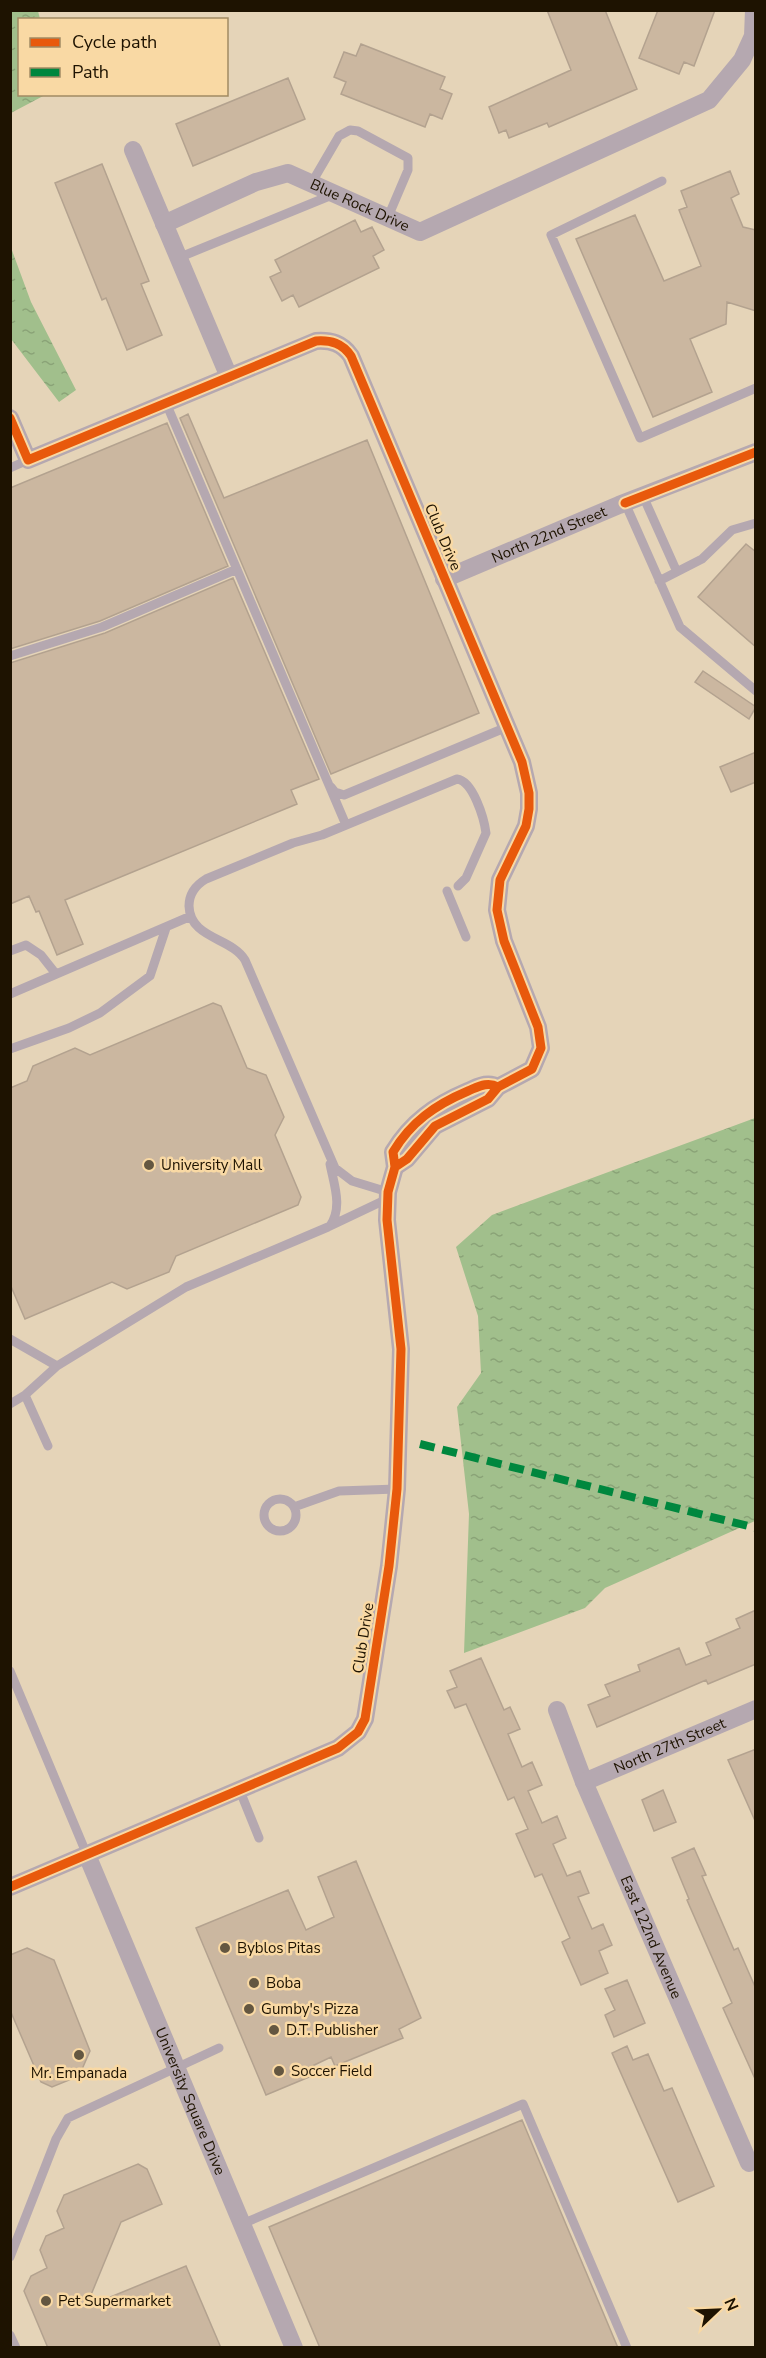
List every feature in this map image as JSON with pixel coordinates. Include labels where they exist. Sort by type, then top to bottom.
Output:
[{"type":"street","name":"Blue Rock Drive","points":[[164,224],[267,179],[288,173],[420,232],[709,100],[742,60],[753,36],[754,10]]},
{"type":"street","points":[[133,150],[229,377]]},
{"type":"street","name":"Club Drive","points":[[10,1887],[338,1748],[358,1732],[368,1705],[397,1489],[400,1349],[387,1195],[395,1167],[393,1152],[405,1134],[422,1116],[441,1103],[483,1085],[498,1087],[532,1069],[537,1060],[541,1042],[538,1027],[504,941],[497,910],[500,880],[526,826],[529,809],[526,777],[507,727],[346,350],[333,342],[316,341],[28,460]]},
{"type":"street","points":[[10,418],[28,460]]},
{"type":"street","name":"North 22nd Street","points":[[444,579],[625,503],[756,452]]},
{"type":"street","name":"North 27th Street","points":[[584,1782],[756,1709]]},
{"type":"street","name":"East 122nd Avenue","points":[[557,1710],[584,1782],[749,2163]]},
{"type":"street","name":"University Square Drive","points":[[87,1855],[294,2348]]},
{"type":"lane","points":[[311,184],[339,136],[350,130],[358,131],[408,158],[408,170],[388,217]]},
{"type":"lane","points":[[662,182],[551,235],[640,438],[756,388]]},
{"type":"lane","points":[[178,258],[334,194]]},
{"type":"lane","points":[[166,403],[346,825]]},
{"type":"lane","points":[[10,468],[28,460]]},
{"type":"lane","points":[[643,496],[677,572]]},
{"type":"lane","points":[[625,503],[680,627],[756,691]]},
{"type":"lane","points":[[659,581],[702,558],[732,530],[756,523]]},
{"type":"lane","points":[[10,656],[102,627],[237,570]]},
{"type":"lane","points":[[323,777],[335,792],[344,795],[507,727]]},
{"type":"lane","points":[[387,1195],[352,1181],[335,1168],[329,1159],[245,960],[235,949],[200,929],[191,916],[189,901],[192,893],[206,879],[293,843],[322,836],[452,780],[462,780],[469,787],[486,832],[465,878],[458,886]]},
{"type":"lane","points":[[447,891],[466,937]]},
{"type":"lane","points":[[10,994],[191,916]]},
{"type":"lane","points":[[10,1049],[69,1028],[100,1013],[150,976],[166,928]]},
{"type":"lane","points":[[10,951],[26,945],[42,956],[56,974]]},
{"type":"lane","points":[[328,1227],[336,1216],[337,1197],[329,1159]]},
{"type":"lane","points":[[10,1404],[25,1395],[57,1366],[186,1287],[328,1227],[387,1195]]},
{"type":"lane","points":[[10,1339],[57,1366]]},
{"type":"lane","points":[[25,1395],[48,1446]]},
{"type":"lane","points":[[294,1507],[339,1491],[397,1489]]},
{"type":"lane","points":[[10,1671],[87,1855]]},
{"type":"lane","points":[[240,1791],[259,1838]]},
{"type":"lane","points":[[10,2257],[56,2139],[68,2118],[219,2048]]},
{"type":"lane","points":[[242,2224],[523,2104],[627,2348]]},
{"type":"lane","points":[[10,2335],[15,2348]]},
{"type":"water","points":[[11,10],[38,11],[40,18],[18,18],[18,96],[43,96],[11,113]]},
{"type":"water","points":[[10,245],[31,302],[76,390],[59,402],[11,339]]},
{"type":"water","points":[[755,1118],[755,1521],[605,1588],[585,1608],[464,1653],[469,1514],[457,1407],[481,1373],[478,1316],[456,1247],[492,1215]]},
{"type":"building","points":[[547,10],[605,10],[637,89],[549,127],[547,123],[509,138],[506,130],[499,133],[489,107],[571,70]]},
{"type":"building","points":[[658,10],[715,10],[694,66],[684,62],[679,74],[639,58]]},
{"type":"building","points":[[361,44],[445,77],[440,89],[452,94],[442,119],[430,114],[425,127],[341,94],[346,82],[334,77],[344,52],[356,56]]},
{"type":"building","points":[[288,78],[305,119],[193,166],[176,124]]},
{"type":"building","points":[[102,164],[149,281],[141,284],[162,335],[127,350],[106,298],[102,300],[55,183]]},
{"type":"building","points":[[730,171],[739,194],[731,198],[743,227],[756,230],[756,311],[727,302],[726,324],[690,339],[712,392],[653,417],[576,239],[635,215],[664,281],[701,266],[679,210],[687,207],[681,191]]},
{"type":"building","points":[[355,220],[361,232],[372,227],[384,250],[373,256],[379,268],[299,307],[293,295],[282,301],[270,277],[281,272],[275,260]]},
{"type":"building","points":[[188,414],[224,498],[367,440],[479,713],[331,774],[180,418]]},
{"type":"building","points":[[167,423],[228,566],[100,621],[10,649],[10,488]]},
{"type":"building","points":[[746,544],[756,552],[756,647],[698,597]]},
{"type":"building","points":[[233,578],[319,779],[291,790],[297,804],[65,900],[83,944],[57,955],[39,911],[36,912],[29,896],[10,904],[10,663],[105,633]]},
{"type":"building","points":[[703,671],[756,707],[749,719],[695,682]]},
{"type":"building","points":[[756,752],[756,782],[731,792],[720,767]]},
{"type":"building","name":"University Mall","points":[[213,1003],[221,1006],[247,1068],[266,1075],[284,1117],[275,1135],[301,1197],[298,1205],[176,1256],[169,1272],[127,1289],[112,1282],[25,1319],[10,1284],[10,1088],[27,1081],[33,1066],[75,1048],[90,1055]]},
{"type":"building","points":[[756,1610],[756,1664],[708,1684],[706,1680],[597,1727],[588,1705],[610,1696],[605,1685],[640,1671],[638,1665],[679,1648],[686,1665],[711,1655],[706,1643],[740,1628],[736,1619]]},
{"type":"building","points":[[481,1658],[504,1710],[510,1707],[520,1729],[508,1734],[522,1767],[532,1762],[542,1785],[528,1791],[542,1823],[557,1816],[566,1838],[553,1844],[567,1876],[580,1871],[589,1893],[578,1897],[592,1929],[603,1924],[612,1945],[599,1951],[608,1973],[581,1985],[562,1942],[570,1938],[542,1874],[535,1877],[516,1834],[528,1829],[514,1797],[508,1800],[466,1704],[455,1708],[447,1691],[457,1687],[450,1671]]},
{"type":"building","points":[[756,1749],[756,1823],[728,1760]]},
{"type":"building","points":[[663,1790],[676,1822],[654,1831],[642,1800]]},
{"type":"building","points":[[694,1848],[706,1875],[702,1876],[734,1950],[738,1948],[756,1989],[756,2081],[723,2008],[732,2003],[687,1900],[689,1899],[672,1858]]},
{"type":"building","points":[[356,1861],[421,2018],[399,2029],[403,2038],[335,2066],[331,2057],[306,2069],[309,2077],[266,2095],[196,1928],[288,1890],[306,1930],[334,1917],[318,1877]]},
{"type":"building","points":[[27,1948],[54,1960],[90,2051],[79,2076],[52,2087],[41,2082],[10,2010],[10,1955]]},
{"type":"building","points":[[627,1980],[645,2023],[614,2037],[605,2015],[615,2010],[605,1989]]},
{"type":"building","points":[[627,2046],[633,2060],[648,2054],[664,2091],[672,2088],[714,2186],[678,2202],[612,2053]]},
{"type":"building","points":[[522,2120],[618,2348],[320,2348],[269,2227]]},
{"type":"building","points":[[138,2164],[147,2169],[162,2204],[121,2222],[86,2307],[186,2266],[221,2348],[48,2348],[24,2291],[31,2276],[47,2268],[40,2250],[46,2236],[64,2228],[57,2211],[64,2195]]},
{"type":"marked path","points":[[420,1444],[756,1528]]},
{"type":"cycle path","points":[[10,418],[28,460],[316,341],[336,343],[351,356],[522,762],[529,793],[526,826],[500,880],[497,910],[504,941],[538,1027],[541,1048],[532,1069],[498,1087],[488,1099],[435,1126],[407,1159],[395,1167]]},
{"type":"cycle path","points":[[625,503],[756,452]]},
{"type":"cycle path","points":[[10,1887],[338,1748],[358,1732],[365,1719],[389,1566],[397,1489],[401,1349],[387,1220],[388,1192],[395,1167],[393,1152],[416,1123],[435,1109],[479,1086],[498,1087]]},
{"type":"place","name":"University Mall","points":[[149,1165]]},
{"type":"place","name":"Byblos Pitas","points":[[225,1948]]},
{"type":"place","name":"Boba","points":[[254,1983]]},
{"type":"place","name":"Gumby's Pizza","points":[[249,2009]]},
{"type":"place","name":"D.T. Publisher","points":[[274,2030]]},
{"type":"place","name":"Mr. Empanada","points":[[79,2055]]},
{"type":"place","name":"Soccer Field","points":[[279,2071]]},
{"type":"place","name":"Pet Supermarket","points":[[46,2301]]}]
